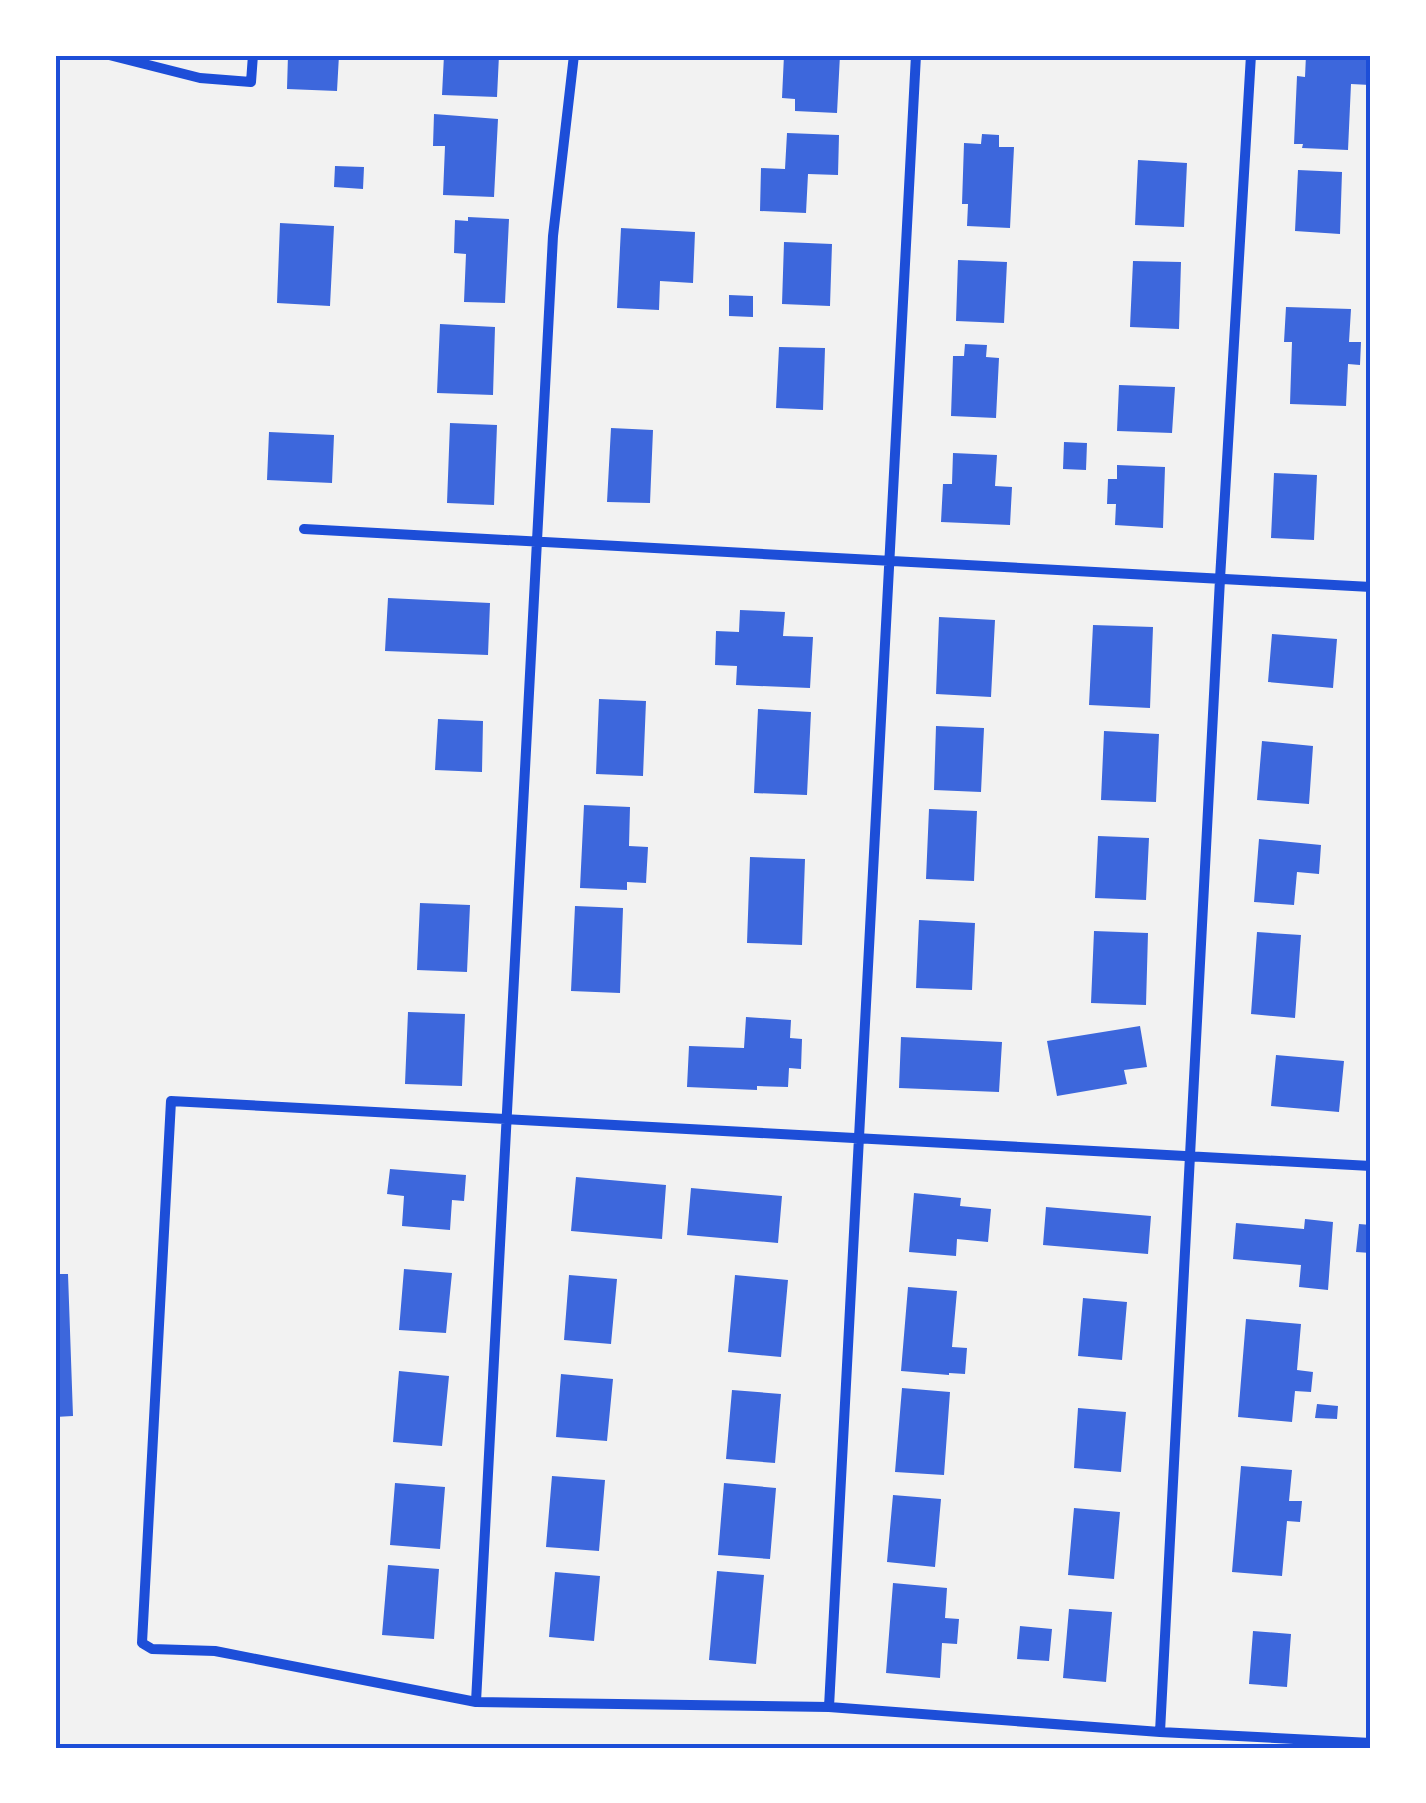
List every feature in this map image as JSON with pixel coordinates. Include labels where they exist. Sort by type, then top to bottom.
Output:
[{"type":"street","points":[[109,55],[200,78],[251,82],[252,55]]},
{"type":"street","points":[[476,1702],[554,236],[574,55]]},
{"type":"street","points":[[829,1707],[916,55]]},
{"type":"street","points":[[1160,1732],[1220,579],[1252,55]]},
{"type":"street","points":[[304,530],[1371,588]]},
{"type":"street","points":[[1371,1166],[171,1101],[142,1643],[152,1650],[215,1651],[476,1702],[829,1707],[1160,1732],[1371,1743]]},
{"type":"building","points":[[288,55],[339,55],[337,91],[287,89]]},
{"type":"building","points":[[444,55],[499,55],[497,97],[442,95]]},
{"type":"building","points":[[784,55],[840,55],[837,113],[795,111],[795,99],[782,98]]},
{"type":"building","points":[[1306,55],[1371,56],[1370,85],[1351,84],[1348,150],[1302,148],[1303,144],[1294,144],[1297,76],[1305,77]]},
{"type":"building","points":[[434,114],[498,119],[494,197],[443,195],[445,146],[433,146]]},
{"type":"building","points":[[787,133],[839,135],[838,175],[808,174],[806,213],[760,211],[761,168],[785,169]]},
{"type":"building","points":[[982,134],[999,135],[999,147],[1014,147],[1010,228],[967,226],[968,204],[962,204],[964,143],[981,144]]},
{"type":"building","points":[[1138,160],[1187,163],[1184,227],[1135,225]]},
{"type":"building","points":[[335,166],[364,167],[363,189],[334,187]]},
{"type":"building","points":[[1298,170],[1342,172],[1340,234],[1295,231]]},
{"type":"building","points":[[468,217],[509,219],[505,303],[464,302],[466,254],[454,253],[455,220],[468,221]]},
{"type":"building","points":[[280,223],[334,226],[330,306],[277,303]]},
{"type":"building","points":[[621,228],[695,232],[693,283],[660,281],[659,310],[617,308]]},
{"type":"building","points":[[784,242],[832,244],[830,306],[782,304]]},
{"type":"building","points":[[958,260],[1007,262],[1004,323],[956,321]]},
{"type":"building","points":[[1133,261],[1181,262],[1179,329],[1130,327]]},
{"type":"building","points":[[729,295],[753,296],[753,317],[729,316]]},
{"type":"building","points":[[1286,307],[1351,309],[1349,342],[1361,342],[1360,365],[1348,364],[1346,406],[1290,404],[1292,342],[1284,342]]},
{"type":"building","points":[[440,324],[495,327],[493,395],[437,393]]},
{"type":"building","points":[[965,344],[987,345],[986,357],[999,358],[996,418],[951,416],[953,356],[964,356]]},
{"type":"building","points":[[779,347],[825,348],[823,410],[776,408]]},
{"type":"building","points":[[1119,385],[1175,387],[1172,433],[1117,431]]},
{"type":"building","points":[[450,423],[497,425],[494,505],[447,503]]},
{"type":"building","points":[[611,428],[653,430],[650,503],[607,502]]},
{"type":"building","points":[[269,432],[334,435],[332,483],[267,480]]},
{"type":"building","points":[[1064,442],[1087,443],[1086,470],[1063,469]]},
{"type":"building","points":[[953,453],[997,455],[995,486],[1012,487],[1010,525],[941,522],[943,484],[952,484]]},
{"type":"building","points":[[1117,465],[1165,467],[1163,528],[1115,525],[1116,504],[1107,504],[1108,479],[1117,479]]},
{"type":"building","points":[[1274,473],[1317,475],[1314,540],[1271,538]]},
{"type":"building","points":[[388,598],[490,603],[488,655],[385,651]]},
{"type":"building","points":[[740,610],[785,612],[783,636],[813,637],[810,688],[736,685],[737,666],[715,665],[716,631],[739,632]]},
{"type":"building","points":[[939,617],[995,620],[991,697],[936,694]]},
{"type":"building","points":[[1093,625],[1153,627],[1150,708],[1089,705]]},
{"type":"building","points":[[1272,634],[1337,639],[1333,688],[1268,682]]},
{"type":"building","points":[[599,699],[646,701],[643,776],[596,774]]},
{"type":"building","points":[[758,709],[811,712],[807,795],[754,793]]},
{"type":"building","points":[[438,719],[483,721],[482,772],[435,770]]},
{"type":"building","points":[[936,726],[984,728],[981,792],[934,790]]},
{"type":"building","points":[[1104,731],[1159,734],[1156,802],[1101,800]]},
{"type":"building","points":[[1262,741],[1313,746],[1309,804],[1257,800]]},
{"type":"building","points":[[584,805],[630,807],[629,846],[648,847],[646,883],[627,882],[627,890],[580,888]]},
{"type":"building","points":[[929,809],[977,811],[974,881],[926,879]]},
{"type":"building","points":[[1098,836],[1149,838],[1146,900],[1095,898]]},
{"type":"building","points":[[1259,839],[1321,845],[1319,874],[1297,872],[1294,905],[1254,902]]},
{"type":"building","points":[[750,857],[805,859],[802,945],[747,943]]},
{"type":"building","points":[[420,903],[470,905],[467,972],[417,970]]},
{"type":"building","points":[[575,906],[623,908],[620,993],[571,991]]},
{"type":"building","points":[[919,920],[975,923],[972,990],[916,988]]},
{"type":"building","points":[[1094,931],[1148,933],[1146,1005],[1091,1003]]},
{"type":"building","points":[[1257,932],[1301,935],[1295,1018],[1251,1014]]},
{"type":"building","points":[[408,1012],[465,1014],[462,1086],[405,1084]]},
{"type":"building","points":[[746,1017],[791,1020],[790,1038],[802,1039],[801,1069],[789,1068],[788,1087],[687,1087],[689,1046],[744,1048]]},
{"type":"building","points":[[1140,1026],[1147,1067],[1124,1070],[1127,1084],[1057,1096],[1047,1041]]},
{"type":"building","points":[[901,1037],[1002,1042],[999,1092],[899,1088]]},
{"type":"building","points":[[1276,1055],[1344,1061],[1339,1112],[1271,1106]]},
{"type":"building","points":[[390,1169],[466,1175],[464,1201],[452,1200],[450,1230],[402,1226],[404,1196],[387,1194]]},
{"type":"building","points":[[576,1177],[666,1185],[662,1239],[571,1231]]},
{"type":"building","points":[[691,1188],[782,1196],[778,1243],[687,1235]]},
{"type":"building","points":[[914,1193],[961,1198],[960,1206],[991,1209],[988,1242],[957,1239],[956,1256],[909,1252]]},
{"type":"building","points":[[1046,1207],[1151,1216],[1148,1254],[1043,1245]]},
{"type":"building","points":[[1305,1219],[1333,1222],[1328,1290],[1299,1287],[1301,1265],[1233,1259],[1236,1223],[1304,1229]]},
{"type":"building","points":[[1359,1224],[1371,1225],[1371,1253],[1356,1252]]},
{"type":"building","points":[[404,1269],[452,1273],[446,1333],[399,1330]]},
{"type":"building","points":[[55,1274],[68,1274],[73,1416],[55,1417]]},
{"type":"building","points":[[569,1275],[617,1279],[611,1344],[564,1340]]},
{"type":"building","points":[[735,1275],[788,1280],[781,1357],[728,1352]]},
{"type":"building","points":[[908,1287],[957,1291],[952,1347],[967,1348],[965,1374],[901,1371]]},
{"type":"building","points":[[1083,1298],[1127,1302],[1122,1360],[1078,1356]]},
{"type":"building","points":[[1246,1319],[1301,1324],[1297,1370],[1313,1372],[1311,1392],[1295,1391],[1292,1422],[1238,1417]]},
{"type":"building","points":[[399,1371],[449,1376],[442,1446],[393,1442]]},
{"type":"building","points":[[561,1374],[613,1379],[607,1441],[556,1437]]},
{"type":"building","points":[[902,1388],[950,1392],[944,1475],[895,1472]]},
{"type":"building","points":[[732,1390],[781,1394],[775,1463],[726,1459]]},
{"type":"building","points":[[1317,1404],[1338,1406],[1337,1419],[1315,1418]]},
{"type":"building","points":[[1078,1408],[1126,1412],[1121,1472],[1074,1468]]},
{"type":"building","points":[[1241,1466],[1292,1470],[1289,1501],[1302,1501],[1300,1522],[1287,1521],[1282,1576],[1232,1572]]},
{"type":"building","points":[[552,1476],[605,1480],[599,1551],[546,1547]]},
{"type":"building","points":[[395,1483],[445,1487],[440,1549],[390,1545]]},
{"type":"building","points":[[724,1483],[776,1488],[770,1559],[718,1555]]},
{"type":"building","points":[[893,1495],[941,1499],[935,1567],[887,1562]]},
{"type":"building","points":[[1074,1508],[1120,1512],[1114,1579],[1068,1575]]},
{"type":"building","points":[[388,1565],[439,1569],[434,1639],[382,1635]]},
{"type":"building","points":[[717,1571],[764,1575],[756,1664],[709,1660]]},
{"type":"building","points":[[555,1572],[600,1576],[594,1641],[549,1637]]},
{"type":"building","points":[[893,1583],[947,1588],[945,1618],[959,1619],[957,1644],[942,1643],[940,1678],[886,1673]]},
{"type":"building","points":[[1069,1609],[1112,1612],[1106,1682],[1063,1678]]},
{"type":"building","points":[[1020,1626],[1052,1629],[1049,1661],[1017,1659]]},
{"type":"building","points":[[1253,1631],[1291,1634],[1287,1687],[1249,1684]]}]
